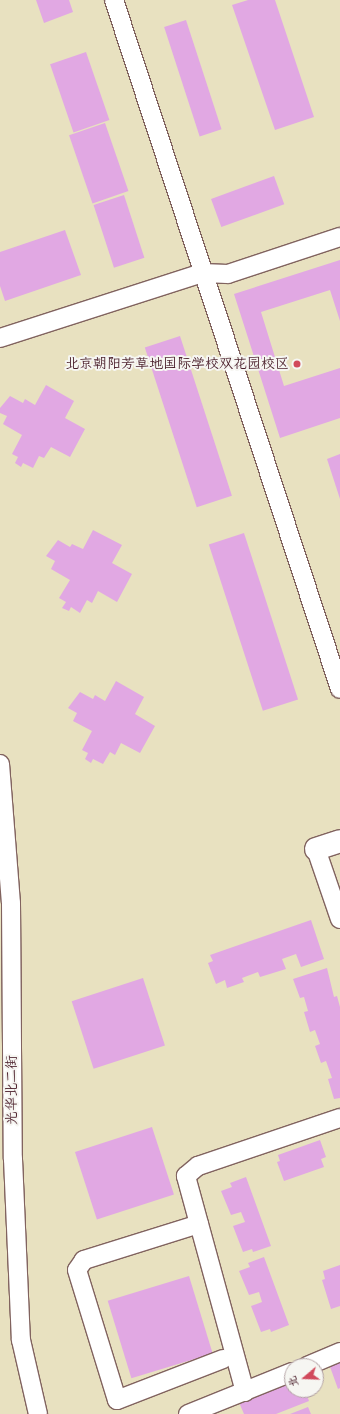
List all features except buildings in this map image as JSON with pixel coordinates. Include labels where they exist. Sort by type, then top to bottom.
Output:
[{"type":"street","points":[[114,0],[202,273],[340,689]]},
{"type":"street","points":[[0,338],[202,273],[228,274],[340,237]]},
{"type":"street","name":"光华北二街","points":[[0,764],[11,903],[13,1159],[21,1340],[38,1414]]},
{"type":"street","points":[[340,841],[316,849],[340,919]]},
{"type":"street","points":[[245,1392],[186,1176],[198,1166],[340,1118]]},
{"type":"street","points":[[199,1224],[84,1260],[77,1270],[117,1400],[224,1359]]},
{"type":"street","points":[[324,1359],[340,1352]]},
{"type":"street","points":[[188,1414],[284,1375]]},
{"type":"place","name":"北京朝阳芳草地国际学校双花园校区","points":[[297,364]]}]
